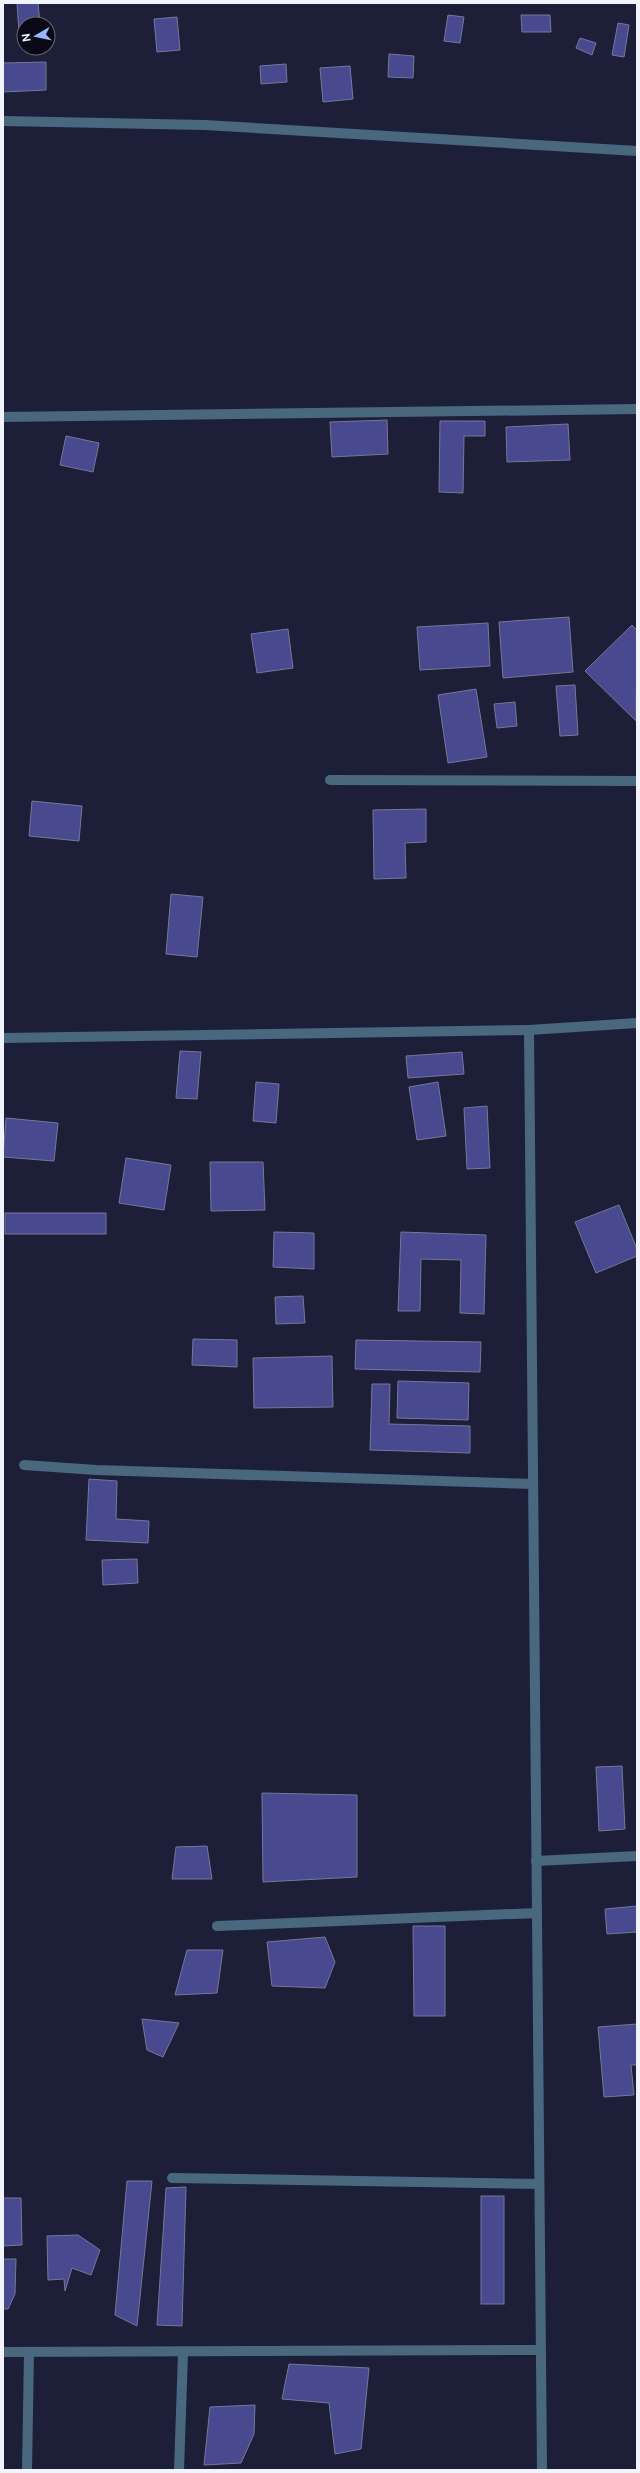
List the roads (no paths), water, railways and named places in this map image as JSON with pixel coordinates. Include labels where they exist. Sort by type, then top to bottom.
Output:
[{"type":"street","points":[[3,121],[205,125],[637,151]]},
{"type":"street","points":[[3,417],[637,409]]},
{"type":"street","points":[[330,780],[637,782]]},
{"type":"street","points":[[3,1038],[529,1030],[637,1023]]},
{"type":"street","points":[[529,1030],[542,2470]]},
{"type":"street","points":[[24,1464],[96,1470],[533,1484]]},
{"type":"street","points":[[536,1861],[637,1856]]},
{"type":"street","points":[[217,1926],[536,1913]]},
{"type":"street","points":[[172,2178],[539,2184]]},
{"type":"street","points":[[3,2352],[183,2353],[540,2350]]},
{"type":"street","points":[[26,2470],[30,2352]]},
{"type":"street","points":[[179,2470],[183,2353]]}]
